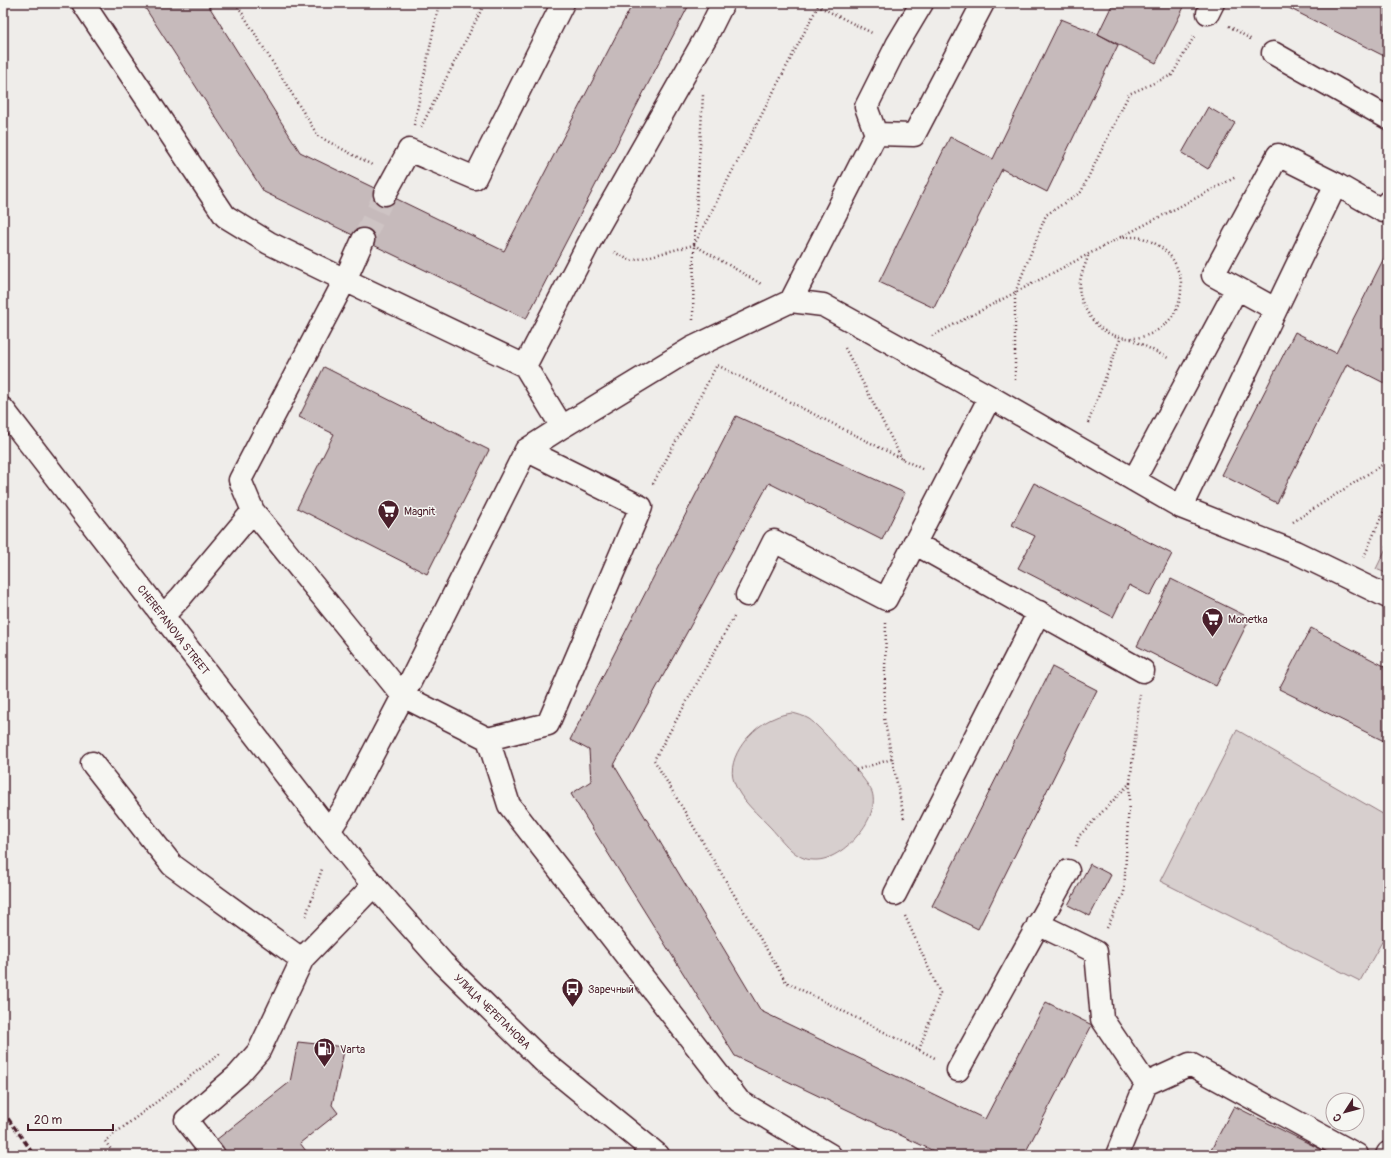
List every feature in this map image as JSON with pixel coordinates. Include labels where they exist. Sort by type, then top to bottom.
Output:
[{"type":"main road","points":[[83,3],[225,216],[269,243],[525,366],[562,427]]},
{"type":"main road","points":[[389,185],[409,150],[475,178],[563,3]]},
{"type":"main road","points":[[525,366],[591,239],[707,35],[723,3]]},
{"type":"main road","points":[[790,301],[876,134],[866,108],[897,45],[922,3]]},
{"type":"main road","points":[[876,134],[914,135],[983,3]]},
{"type":"main road","points":[[1273,53],[1388,118]]},
{"type":"main road","points":[[1275,309],[1213,275],[1278,155],[1336,184],[1383,211],[1388,202]]},
{"type":"main road","points":[[1181,507],[1336,184]]},
{"type":"main road","points":[[363,240],[345,280],[240,480],[253,511],[403,696],[488,739],[548,724],[641,507],[526,450]]},
{"type":"main road","points":[[1134,480],[1237,288]]},
{"type":"main road","points":[[329,831],[346,805],[403,696],[526,450],[692,348],[790,301],[823,305],[990,397],[1181,507],[1295,552],[1354,579],[1388,597]]},
{"type":"main road","points":[[746,595],[774,541],[886,599],[990,397]]},
{"type":"main road","name":"CHEREPANOVA STREET","points":[[3,409],[329,831]]},
{"type":"main road","points":[[163,616],[181,597],[253,511]]},
{"type":"main road","points":[[914,543],[1143,671]]},
{"type":"main road","points":[[895,894],[1039,612]]},
{"type":"main road","points":[[488,739],[509,805],[739,1101],[830,1155]]},
{"type":"main road","points":[[92,763],[172,865],[298,955]]},
{"type":"main road","name":"УЛИЦА ЧЕРЕПАНОВА","points":[[329,831],[374,885],[443,963],[543,1061],[658,1155]]},
{"type":"main road","points":[[958,1070],[1068,871]]},
{"type":"main road","points":[[214,1155],[186,1120],[238,1075],[259,1051],[298,955],[374,885]]},
{"type":"main road","points":[[1038,924],[1096,952],[1102,1019],[1146,1084]]},
{"type":"main road","points":[[1117,1155],[1146,1084],[1190,1064],[1357,1155]]},
{"type":"path","points":[[236,3],[318,136],[389,185]]},
{"type":"path","points":[[409,150],[438,3]]},
{"type":"path","points":[[409,150],[485,3]]},
{"type":"path","points":[[694,245],[818,6],[897,45]]},
{"type":"path","points":[[1014,411],[1015,292],[1046,215],[1081,192],[1129,94],[1172,74],[1210,8],[1273,53]]},
{"type":"path","points":[[692,348],[694,245],[704,89]]},
{"type":"path","points":[[905,351],[1237,176]]},
{"type":"path","points":[[1120,238],[1141,238],[1160,246],[1175,262],[1182,282],[1179,304],[1169,322],[1151,335],[1130,339]]},
{"type":"path","points":[[591,239],[631,261],[694,245],[790,301]]},
{"type":"path","points":[[1088,255],[1080,282],[1082,304],[1093,322],[1110,335],[1130,339],[1193,371]]},
{"type":"path","points":[[1079,448],[1121,337]]},
{"type":"path","points":[[844,347],[902,459]]},
{"type":"path","points":[[641,507],[717,365],[946,481]]},
{"type":"path","points":[[1265,540],[1388,461]]},
{"type":"path","points":[[1354,579],[1388,501]]},
{"type":"path","points":[[746,595],[654,760],[786,982],[958,1070]]},
{"type":"path","points":[[886,599],[884,718],[905,821]]},
{"type":"path","points":[[1096,952],[1124,893],[1130,783],[1143,671]]},
{"type":"path","points":[[856,770],[892,759]]},
{"type":"path","points":[[1068,871],[1079,836],[1130,783]]},
{"type":"path","points":[[298,955],[322,869]]},
{"type":"path","points":[[895,894],[940,994],[918,1050]]},
{"type":"path","points":[[116,1155],[105,1141],[225,1049]]},
{"type":"shaded area","points":[[1388,544],[1388,574],[1376,569]]},
{"type":"shaded area","points":[[792,713],[809,719],[814,723],[843,754],[869,786],[872,792],[872,810],[864,827],[848,845],[838,853],[820,860],[801,857],[785,844],[745,801],[737,789],[732,772],[737,753],[750,735],[766,722],[778,716]]},
{"type":"shaded area","points":[[1237,730],[1388,817],[1388,931],[1360,981],[1160,881]]},
{"type":"building","points":[[142,3],[207,3],[300,152],[504,251],[633,3],[690,3],[526,319],[264,192]]},
{"type":"building","points":[[1113,3],[1186,3],[1156,63],[1098,34]]},
{"type":"building","points":[[1279,3],[1388,4],[1388,58]]},
{"type":"building","points":[[1061,19],[1098,34],[1118,45],[1047,192],[1002,169],[934,308],[879,282],[950,137],[993,159]]},
{"type":"building","points":[[1208,107],[1235,123],[1208,169],[1182,153]]},
{"type":"building","points":[[1388,250],[1388,385],[1347,364],[1277,503],[1222,475],[1295,332],[1336,353]]},
{"type":"building","points":[[324,367],[489,450],[427,574],[297,508],[334,434],[299,417]]},
{"type":"building","points":[[736,416],[905,493],[882,540],[769,483],[614,765],[761,1011],[985,1119],[1046,1002],[1092,1025],[1024,1155],[942,1155],[735,1056],[571,794],[591,781],[589,750],[570,740]]},
{"type":"building","points":[[1034,483],[1172,554],[1150,596],[1129,585],[1113,617],[1018,568],[1035,536],[1012,525]]},
{"type":"building","points":[[1171,579],[1250,618],[1216,686],[1137,646]]},
{"type":"building","points":[[1311,628],[1388,668],[1388,743],[1279,689]]},
{"type":"building","points":[[1052,667],[1097,690],[978,929],[932,906]]},
{"type":"building","points":[[1090,864],[1111,875],[1090,916],[1068,905]]},
{"type":"building","points":[[298,1042],[345,1047],[332,1105],[338,1113],[300,1143],[309,1155],[228,1155],[216,1140],[290,1082]]},
{"type":"building","points":[[1234,1106],[1332,1155],[1221,1155],[1211,1150]]},
{"type":"tunnel","points":[[363,240],[385,194]]},
{"type":"railway","points":[[3,1111],[34,1155]]},
{"type":"place","name":"Magnit","points":[[389,530]]},
{"type":"place","name":"Monetka","points":[[1212,638]]},
{"type":"place","name":"Заречный","points":[[573,1008]]},
{"type":"place","name":"Varta","points":[[325,1068]]}]
